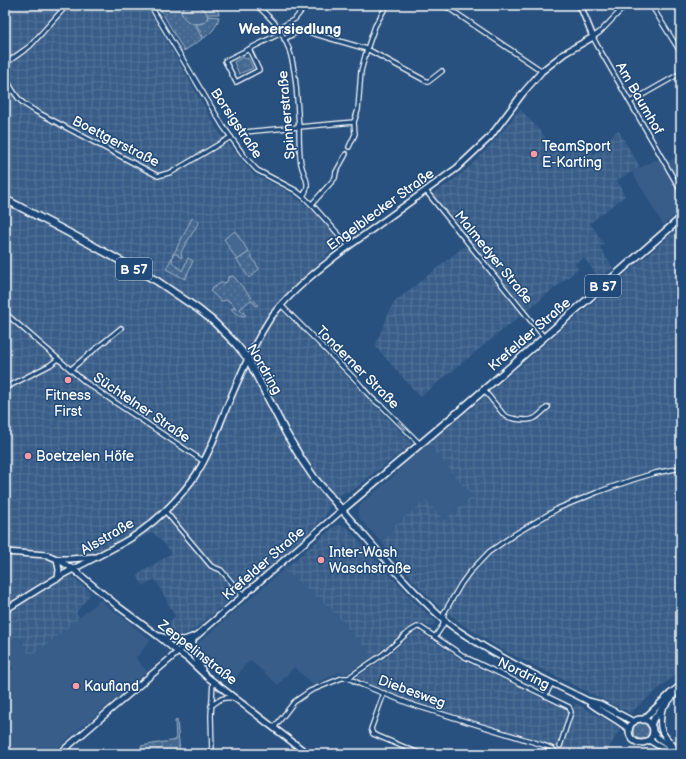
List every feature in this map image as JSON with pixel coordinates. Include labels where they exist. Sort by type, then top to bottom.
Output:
[{"type":"main road","name":"Nordring","points":[[5,199],[157,281],[213,320],[248,359],[286,433],[302,460],[315,479],[342,510]]},
{"type":"main road","name":"Krefelder Straße","points":[[342,510],[484,390],[681,218]]},
{"type":"street","points":[[5,68],[5,65],[9,61],[30,46],[67,5]]},
{"type":"street","name":"Borsigstraße","points":[[150,5],[224,126],[245,157],[257,170],[295,190],[303,196],[312,204],[348,246]]},
{"type":"street","name":"Spinnerstraße","points":[[257,5],[279,28],[289,50],[294,69],[299,147],[301,164],[307,182],[306,191],[303,196]]},
{"type":"street","points":[[279,28],[295,19],[306,5]]},
{"type":"street","points":[[349,147],[355,134],[354,122],[358,110],[361,71],[367,48],[375,26],[388,5]]},
{"type":"street","points":[[444,5],[542,71]]},
{"type":"street","points":[[580,5],[593,37],[600,32],[626,5]]},
{"type":"street","points":[[651,5],[681,53]]},
{"type":"street","points":[[284,39],[301,30],[367,48],[428,82],[442,72]]},
{"type":"street","name":"Spinnerstraße","points":[[249,49],[259,70],[236,82],[225,61],[249,49],[281,33]]},
{"type":"street","name":"Engelblecker Straße","points":[[203,461],[248,359],[270,318],[281,305],[296,290],[348,246],[457,168],[490,137],[523,93],[542,71],[565,53],[593,37]]},
{"type":"street","name":"Am Baumhof","points":[[593,37],[681,191]]},
{"type":"street","name":"Boettgerstraße","points":[[5,72],[5,77],[15,93],[22,102],[34,111],[158,176],[172,172],[231,137]]},
{"type":"street","points":[[630,102],[681,73]]},
{"type":"street","points":[[244,132],[354,122]]},
{"type":"street","points":[[312,204],[336,178],[338,169],[346,154]]},
{"type":"street","name":"Malmedyer Straße","points":[[426,191],[544,337]]},
{"type":"street","name":"Tonderner Straße","points":[[281,305],[334,359],[356,378],[361,384],[363,390],[375,402],[382,406],[420,444]]},
{"type":"street","name":"Süchtelner Straße","points":[[5,313],[86,382],[203,461]]},
{"type":"street","name":"Süchtelner Straße","points":[[71,369],[121,328]]},
{"type":"street","points":[[5,388],[50,365],[58,358]]},
{"type":"street","name":"Krefelder Straße","points":[[484,390],[507,417],[529,420],[548,407]]},
{"type":"street","name":"Alsstraße","points":[[5,610],[131,537],[165,511],[191,482],[203,461]]},
{"type":"street","points":[[435,636],[442,626],[444,613],[461,584],[469,573],[489,552],[559,508],[632,480],[655,473],[681,468]]},
{"type":"street","name":"Krefelder Straße","points":[[59,754],[342,510]]},
{"type":"street","name":"Nordring","points":[[342,510],[401,578],[444,620],[459,632],[490,650],[588,701],[629,729]]},
{"type":"street","points":[[165,511],[211,566],[221,570],[243,596]]},
{"type":"street","points":[[5,552],[47,555],[57,559],[96,557]]},
{"type":"street","points":[[57,559],[59,570],[58,578]]},
{"type":"street","name":"Zeppelinstraße","points":[[57,559],[74,569],[119,607],[188,659],[206,676],[237,698],[308,754]]},
{"type":"street","name":"Nordring","points":[[349,678],[382,656],[414,628],[420,627],[465,657],[569,707],[571,712],[560,746]]},
{"type":"street","points":[[158,636],[183,640],[198,634]]},
{"type":"street","points":[[194,639],[192,646],[195,657],[206,676]]},
{"type":"street","points":[[274,728],[294,702],[325,685],[342,678],[349,678]]},
{"type":"street","name":"Diebesweg","points":[[349,678],[360,684],[413,705],[543,745],[553,749],[556,753]]},
{"type":"street","points":[[212,754],[211,706],[213,680]]},
{"type":"street","points":[[546,696],[552,683]]},
{"type":"street","points":[[650,725],[681,685]]},
{"type":"street","points":[[643,720],[681,685]]},
{"type":"street","points":[[384,694],[371,729],[373,734],[421,754]]},
{"type":"street","points":[[211,706],[220,699],[226,697],[237,698]]},
{"type":"street","name":"Nordring","points":[[588,701],[600,704],[634,722]]},
{"type":"street","points":[[662,708],[660,724],[662,731],[666,738],[680,753]]},
{"type":"street","points":[[653,732],[649,740],[642,743],[635,742],[630,736],[629,729],[637,720],[643,720],[650,725],[658,738],[680,753]]},
{"type":"street","points":[[649,740],[673,754]]},
{"type":"shaded area","points":[[5,5],[146,5],[220,134],[254,175],[284,189],[312,210],[341,242],[311,270],[277,306],[411,442],[411,444],[404,450],[352,491],[344,492],[329,506],[326,515],[302,539],[195,629],[182,636],[171,637],[162,631],[175,616],[155,579],[143,586],[137,575],[172,553],[152,532],[71,575],[91,593],[76,613],[80,617],[47,645],[30,656],[19,637],[13,640],[5,628]]},
{"type":"shaded area","points":[[520,109],[562,155],[580,140],[594,154],[618,130],[640,167],[617,180],[625,196],[590,223],[604,244],[600,247],[613,268],[600,279],[584,258],[575,264],[578,269],[420,397],[375,346],[393,303],[471,241],[432,194],[455,179],[469,167],[497,138]]},
{"type":"shaded area","points":[[681,155],[681,210],[663,225],[632,172],[655,160],[669,161]]},
{"type":"shaded area","points":[[681,226],[681,670],[630,713],[501,649],[463,625],[435,603],[415,583],[381,542],[393,531],[391,528],[426,499],[444,520],[472,496],[428,444],[480,401]]},
{"type":"shaded area","points":[[428,444],[473,495],[444,520],[426,499],[391,528],[393,531],[381,542],[360,519],[358,509],[362,503],[397,473],[404,464]]},
{"type":"shaded area","points":[[336,525],[347,527],[414,601],[436,622],[431,627],[416,624],[408,628],[373,657],[331,609],[283,570]]},
{"type":"shaded area","points":[[283,570],[331,609],[373,657],[344,675],[341,672],[313,685],[294,667],[278,685],[251,661],[245,665],[231,685],[201,660],[198,643]]},
{"type":"shaded area","points":[[100,600],[151,640],[136,658],[147,672],[50,754],[5,754],[5,675],[14,669],[5,656],[5,628],[13,640],[18,637],[30,655],[47,645]]},
{"type":"shaded area","points":[[419,632],[464,661],[567,710],[568,713],[558,745],[551,745],[414,702],[356,678],[385,658],[414,633]]},
{"type":"shaded area","points":[[575,703],[621,728],[605,754],[570,754],[562,749]]},
{"type":"green space","points":[[158,5],[190,5],[182,9],[181,12],[187,20],[195,24],[202,39],[184,51]]},
{"type":"green space","points":[[191,5],[199,7],[205,11],[208,16],[206,21],[195,24],[185,19],[181,12],[182,9]]},
{"type":"green space","points":[[192,5],[216,5],[219,14],[207,14],[201,8]]},
{"type":"green space","points":[[208,16],[219,17],[214,29],[204,38],[196,24],[204,23]]},
{"type":"green space","points":[[243,57],[246,59],[248,58],[253,68],[239,74],[234,62]]},
{"type":"green space","points":[[192,218],[199,222],[181,252],[182,258],[178,256],[178,254],[174,254]]},
{"type":"green space","points":[[235,231],[249,252],[237,260],[224,239]]},
{"type":"green space","points":[[249,252],[259,269],[249,278],[237,260]]},
{"type":"green space","points":[[173,256],[172,262],[182,271],[188,258],[193,261],[185,279],[166,269]]},
{"type":"green space","points":[[233,276],[258,305],[256,306],[251,300],[240,309],[246,315],[244,316],[238,315],[231,309],[236,308],[228,300],[221,301],[210,291],[221,283],[227,282],[228,277]]},
{"type":"green space","points":[[177,720],[180,754],[142,754],[141,746],[176,740],[175,721]]},
{"type":"green space","points":[[641,723],[647,725],[649,731],[647,737],[641,739],[635,737],[633,731],[635,725]]},
{"type":"place","name":"TeamSport E-Karting","points":[[534,154]]},
{"type":"place","name":"Fitness First","points":[[68,380]]},
{"type":"place","name":"Boetzelen Höfe","points":[[28,456]]},
{"type":"place","name":"Inter-Wash Waschstraße","points":[[321,560]]},
{"type":"place","name":"Kaufland","points":[[76,686]]},
{"type":"district","name":"Webersiedlung","points":[[290,29]]}]
